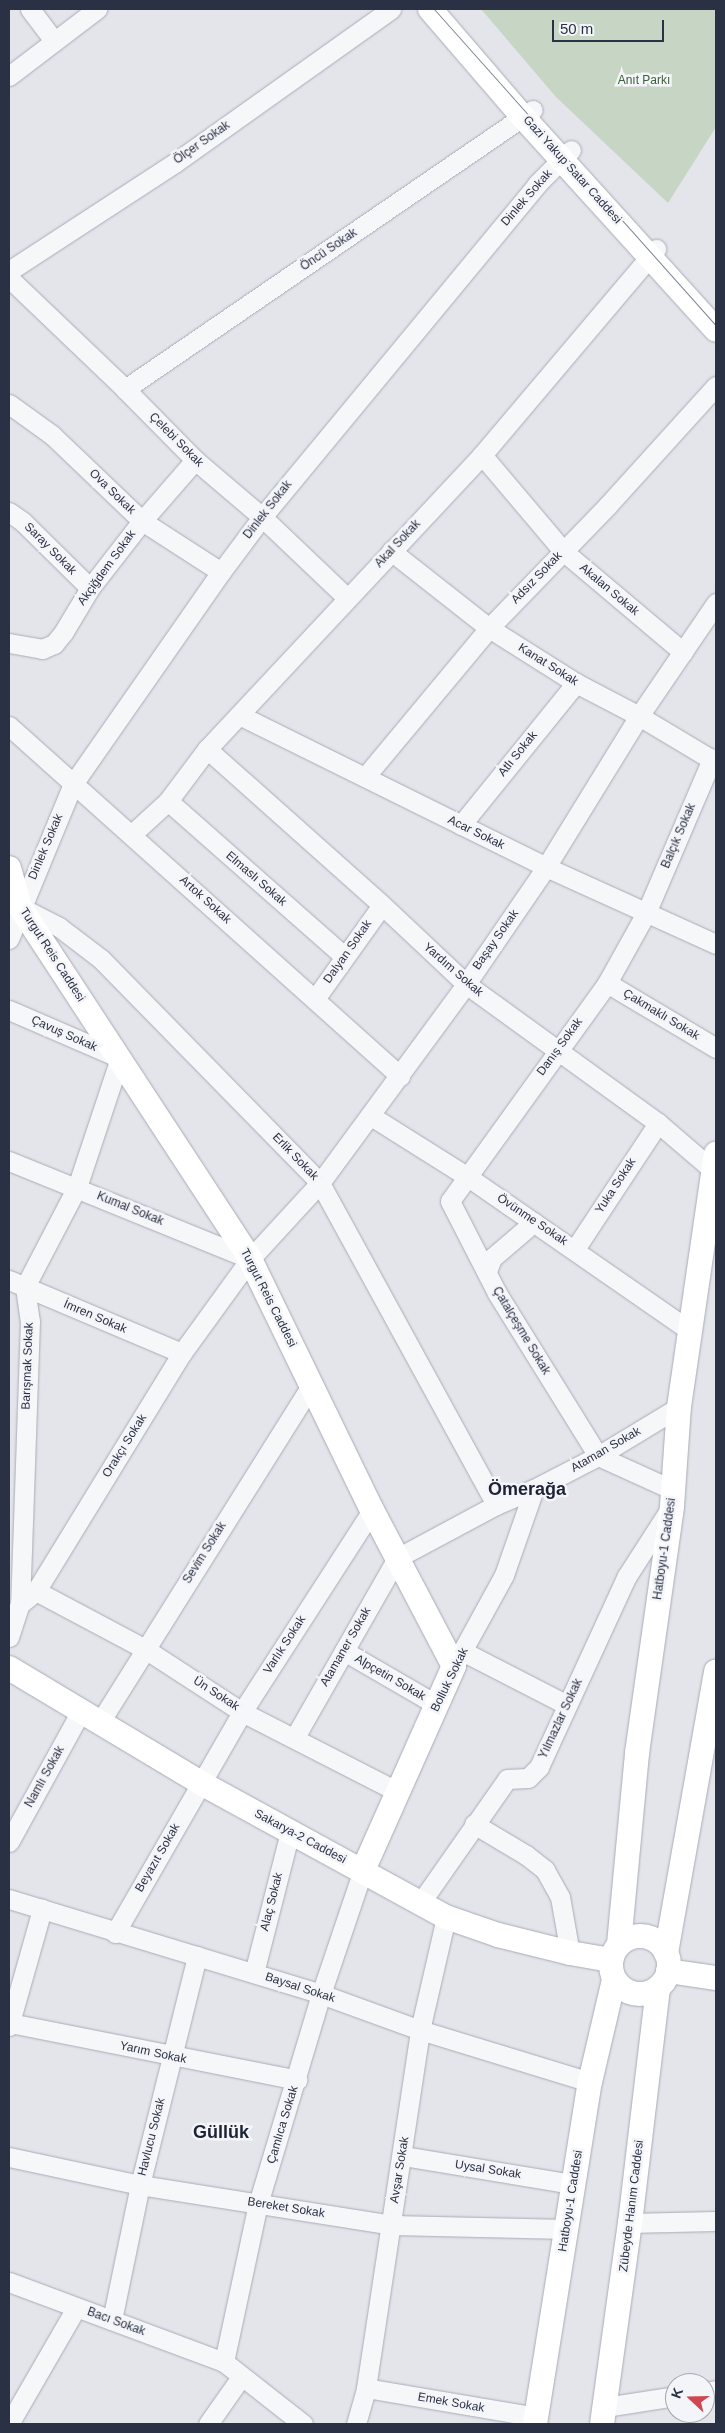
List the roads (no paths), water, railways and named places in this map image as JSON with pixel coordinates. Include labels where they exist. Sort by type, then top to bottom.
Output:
[{"type":"main road","name":"Gazi Yakup Satar Caddesi","points":[[430,9],[528,113],[654,252],[716,316]]},
{"type":"main road","name":"Gazi Yakup Satar Caddesi","points":[[443,9],[528,113]]},
{"type":"main road","name":"Gazi Yakup Satar Caddesi","points":[[654,252],[716,330]]},
{"type":"main road","name":"Turgut Reis Caddesi","points":[[9,868],[20,907],[250,1258],[397,1558],[459,1659]]},
{"type":"main road","name":"Hatboyu-1 Caddesi","points":[[536,2421],[590,2082],[615,1961],[637,1753],[672,1498],[679,1407],[715,1163]]},
{"type":"main road","name":"Bolluk Sokak","points":[[363,1870],[459,1659]]},
{"type":"main road","name":"Sakarya-2 Caddesi","points":[[9,1668],[201,1783],[446,1917],[498,1935],[570,1953],[615,1961]]},
{"type":"main road","name":"Zübeyde Hanım Caddesi","points":[[603,2416],[664,1971],[715,1682]]},
{"type":"main road","points":[[645,1936],[654,1939],[664,1971],[649,1993],[629,1992],[615,1961],[627,1938],[645,1936]]},
{"type":"main road","points":[[664,1971],[716,1978]]},
{"type":"street","points":[[30,9],[53,40]]},
{"type":"street","points":[[9,76],[53,40],[97,9]]},
{"type":"street","name":"Ölçer Sokak","points":[[9,272],[176,162],[391,9]]},
{"type":"street","name":"Öncü Sokak","points":[[125,389],[528,113]]},
{"type":"street","name":"Dinlek Sokak","points":[[9,939],[20,907],[73,784],[221,572],[262,517],[537,184],[566,155]]},
{"type":"street","name":"Akal Sokak","points":[[132,834],[168,801],[207,749],[482,455],[654,252]]},
{"type":"street","name":"Çelebi Sokak","points":[[9,278],[125,389],[195,460],[262,517],[347,598]]},
{"type":"street","name":"Adsız Sokak","points":[[365,777],[489,628],[608,505],[716,386]]},
{"type":"street","name":"Ova Sokak","points":[[9,404],[52,435],[142,521],[221,572]]},
{"type":"street","name":"Akalan Sokak","points":[[482,455],[563,551],[682,652]]},
{"type":"street","name":"Akçiğdem Sokak","points":[[9,643],[42,649],[54,644],[63,633],[90,588],[142,521],[195,460]]},
{"type":"street","name":"Saray Sokak","points":[[9,512],[22,521],[90,588]]},
{"type":"street","name":"Kanat Sokak","points":[[391,551],[489,628],[576,683],[640,716],[714,760]]},
{"type":"street","name":"Başay Sokak","points":[[250,1258],[320,1183],[466,984],[546,868],[640,716],[716,603]]},
{"type":"street","name":"Atlı Sokak","points":[[460,826],[576,683]]},
{"type":"street","name":"Acar Sokak","points":[[239,715],[546,868],[716,944]]},
{"type":"street","name":"Artok Sokak","points":[[9,726],[132,834],[400,1076]]},
{"type":"street","name":"Yardım Sokak","points":[[207,749],[382,905],[466,984],[715,1163]]},
{"type":"street","name":"Balçık Sokak","points":[[646,913],[714,760]]},
{"type":"street","name":"Elmaslı Sokak","points":[[168,801],[344,956]]},
{"type":"street","name":"Dalyan Sokak","points":[[315,999],[382,905]]},
{"type":"street","name":"Erlik Sokak","points":[[20,907],[59,927],[101,959],[320,1183],[496,1505]]},
{"type":"street","name":"Danış Sokak","points":[[468,1177],[607,983],[646,913]]},
{"type":"street","name":"Çakmaklı Sokak","points":[[607,983],[716,1048]]},
{"type":"street","name":"Çavuş Sokak","points":[[9,1010],[120,1058]]},
{"type":"street","points":[[17,1284],[77,1187],[120,1058]]},
{"type":"street","name":"Övünme Sokak","points":[[371,1116],[468,1177],[690,1330]]},
{"type":"street","name":"Yuka Sokak","points":[[575,1249],[658,1123]]},
{"type":"street","name":"Kumal Sokak","points":[[9,1161],[250,1258]]},
{"type":"street","name":"Çatalçeşme Sokak","points":[[468,1177],[450,1201],[497,1294],[598,1456]]},
{"type":"street","points":[[487,1272],[492,1258],[534,1222]]},
{"type":"street","name":"Orakçı Sokak","points":[[20,1604],[36,1591],[182,1353],[250,1258]]},
{"type":"street","name":"İmren Sokak","points":[[17,1284],[182,1353]]},
{"type":"street","name":"Barışmak Sokak","points":[[17,1284],[30,1321],[20,1604]]},
{"type":"street","name":"Sevim Sokak","points":[[90,1717],[145,1649],[311,1385]]},
{"type":"street","name":"Ataman Sokak","points":[[397,1558],[496,1505],[534,1489],[598,1456],[679,1407]]},
{"type":"street","points":[[598,1456],[672,1498]]},
{"type":"street","name":"Bolluk Sokak","points":[[459,1659],[504,1575],[534,1489]]},
{"type":"street","name":"Yılmazlar Sokak","points":[[421,1902],[507,1779],[528,1778],[539,1767],[627,1576],[672,1498]]},
{"type":"street","name":"Varlık Sokak","points":[[201,1783],[242,1712],[372,1510]]},
{"type":"street","name":"Atamaner Sokak","points":[[295,1737],[397,1558]]},
{"type":"street","name":"Ün Sokak","points":[[36,1591],[145,1649],[242,1712],[295,1737],[398,1792]]},
{"type":"street","points":[[9,1637],[20,1604]]},
{"type":"street","name":"Alpçetin Sokak","points":[[344,1651],[437,1705]]},
{"type":"street","points":[[459,1659],[567,1705]]},
{"type":"street","name":"Namlı Sokak","points":[[9,1842],[90,1717]]},
{"type":"street","name":"Beyazıt Sokak","points":[[115,1933],[201,1783]]},
{"type":"street","points":[[474,1824],[526,1855],[545,1870],[560,1897],[570,1953]]},
{"type":"street","name":"Alaç Sokak","points":[[254,1973],[290,1832]]},
{"type":"street","name":"Çamlıca Sokak","points":[[224,2362],[258,2204],[297,2080],[321,1994],[363,1870]]},
{"type":"street","name":"Baysal Sokak","points":[[9,1899],[115,1933],[321,1994],[420,2030],[590,2082]]},
{"type":"street","points":[[10,2024],[42,1909]]},
{"type":"street","name":"Avşar Sokak","points":[[356,2424],[366,2388],[403,2156],[420,2030],[446,1917]]},
{"type":"street","name":"Havlucu Sokak","points":[[112,2320],[140,2185],[196,1956]]},
{"type":"street","name":"Yarım Sokak","points":[[10,2024],[297,2080]]},
{"type":"street","name":"Uysal Sokak","points":[[403,2156],[573,2184]]},
{"type":"street","name":"Bereket Sokak","points":[[9,2158],[140,2185],[392,2225],[567,2229]]},
{"type":"street","points":[[630,2223],[716,2220]]},
{"type":"street","name":"Bacı Sokak","points":[[9,2282],[224,2362]]},
{"type":"street","points":[[15,2417],[76,2308]]},
{"type":"street","points":[[224,2362],[303,2424]]},
{"type":"street","points":[[208,2424],[241,2377]]},
{"type":"street","name":"Emek Sokak","points":[[366,2388],[536,2421]]},
{"type":"street","points":[[603,2416],[665,2399]]},
{"type":"tram line","points":[[434,9],[716,326]]},
{"type":"district","name":"Ömerağa","points":[[527,1489]]},
{"type":"district","name":"Güllük","points":[[221,2132]]},
{"type":"park label","name":"Anıt Parkı","points":[[644,81]]}]
